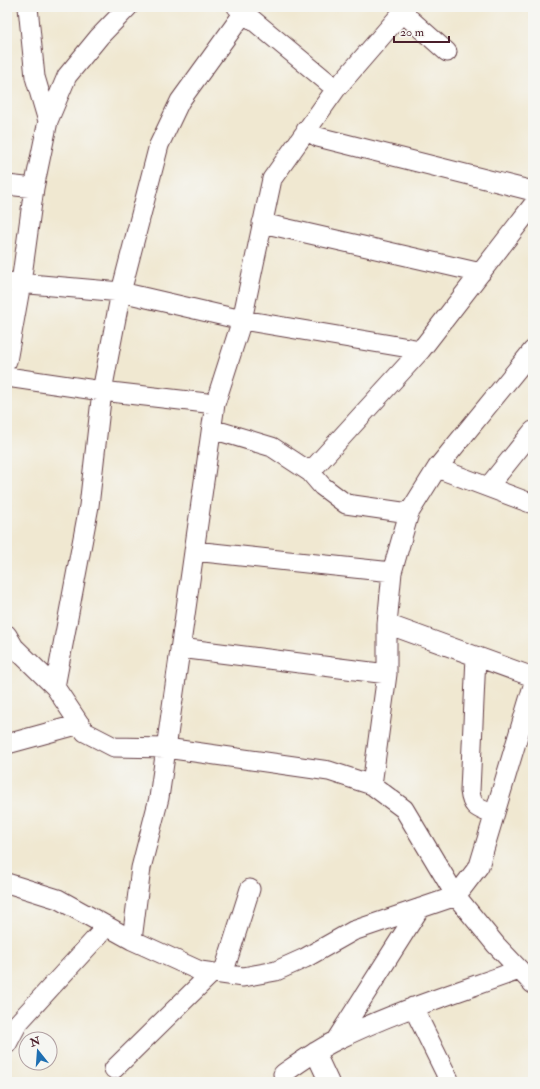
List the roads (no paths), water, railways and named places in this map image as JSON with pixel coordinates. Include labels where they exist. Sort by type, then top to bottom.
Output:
[{"type":"street","points":[[28,7],[35,77],[48,121]]},
{"type":"street","points":[[7,361],[14,282],[48,121],[67,76],[99,37],[128,7]]},
{"type":"street","points":[[55,687],[90,506],[102,391],[121,292],[159,145],[180,102],[243,9],[336,89]]},
{"type":"street","points":[[132,940],[141,868],[159,798],[215,404],[242,320],[272,178],[336,89],[405,10],[447,52]]},
{"type":"street","points":[[306,130],[318,137],[533,191]]},
{"type":"street","points":[[7,185],[34,188]]},
{"type":"street","points":[[310,472],[421,350],[533,204]]},
{"type":"street","points":[[262,223],[481,273]]},
{"type":"street","points":[[14,282],[121,292],[242,320],[421,350]]},
{"type":"street","points":[[372,785],[387,674],[387,624],[392,572],[409,513],[437,468],[533,350]]},
{"type":"street","points":[[7,377],[102,391],[215,404]]},
{"type":"street","points":[[212,429],[272,447],[310,472],[322,486],[346,504],[409,513]]},
{"type":"street","points":[[488,487],[533,430]]},
{"type":"street","points":[[437,468],[533,504]]},
{"type":"street","points":[[194,551],[392,572]]},
{"type":"street","points":[[387,624],[533,677]]},
{"type":"street","points":[[7,635],[14,647],[55,687],[85,732],[114,747],[166,748],[329,771],[372,785],[404,809],[456,896],[496,945],[533,984]]},
{"type":"street","points":[[180,648],[387,674]]},
{"type":"street","points":[[476,656],[470,791],[471,801],[476,807],[494,815]]},
{"type":"street","points":[[7,883],[58,899],[132,940],[200,971],[243,977],[276,971],[304,958],[353,931],[456,896],[479,866],[533,686]]},
{"type":"street","points":[[7,744],[80,724]]},
{"type":"street","points":[[114,1069],[218,973],[250,889]]},
{"type":"street","points":[[336,1040],[420,908]]},
{"type":"street","points":[[7,1044],[18,1023],[107,926]]},
{"type":"street","points":[[283,1074],[315,1052],[336,1040],[413,1007],[519,970]]},
{"type":"street","points":[[413,1007],[450,1082]]},
{"type":"street","points":[[315,1052],[329,1082]]}]
